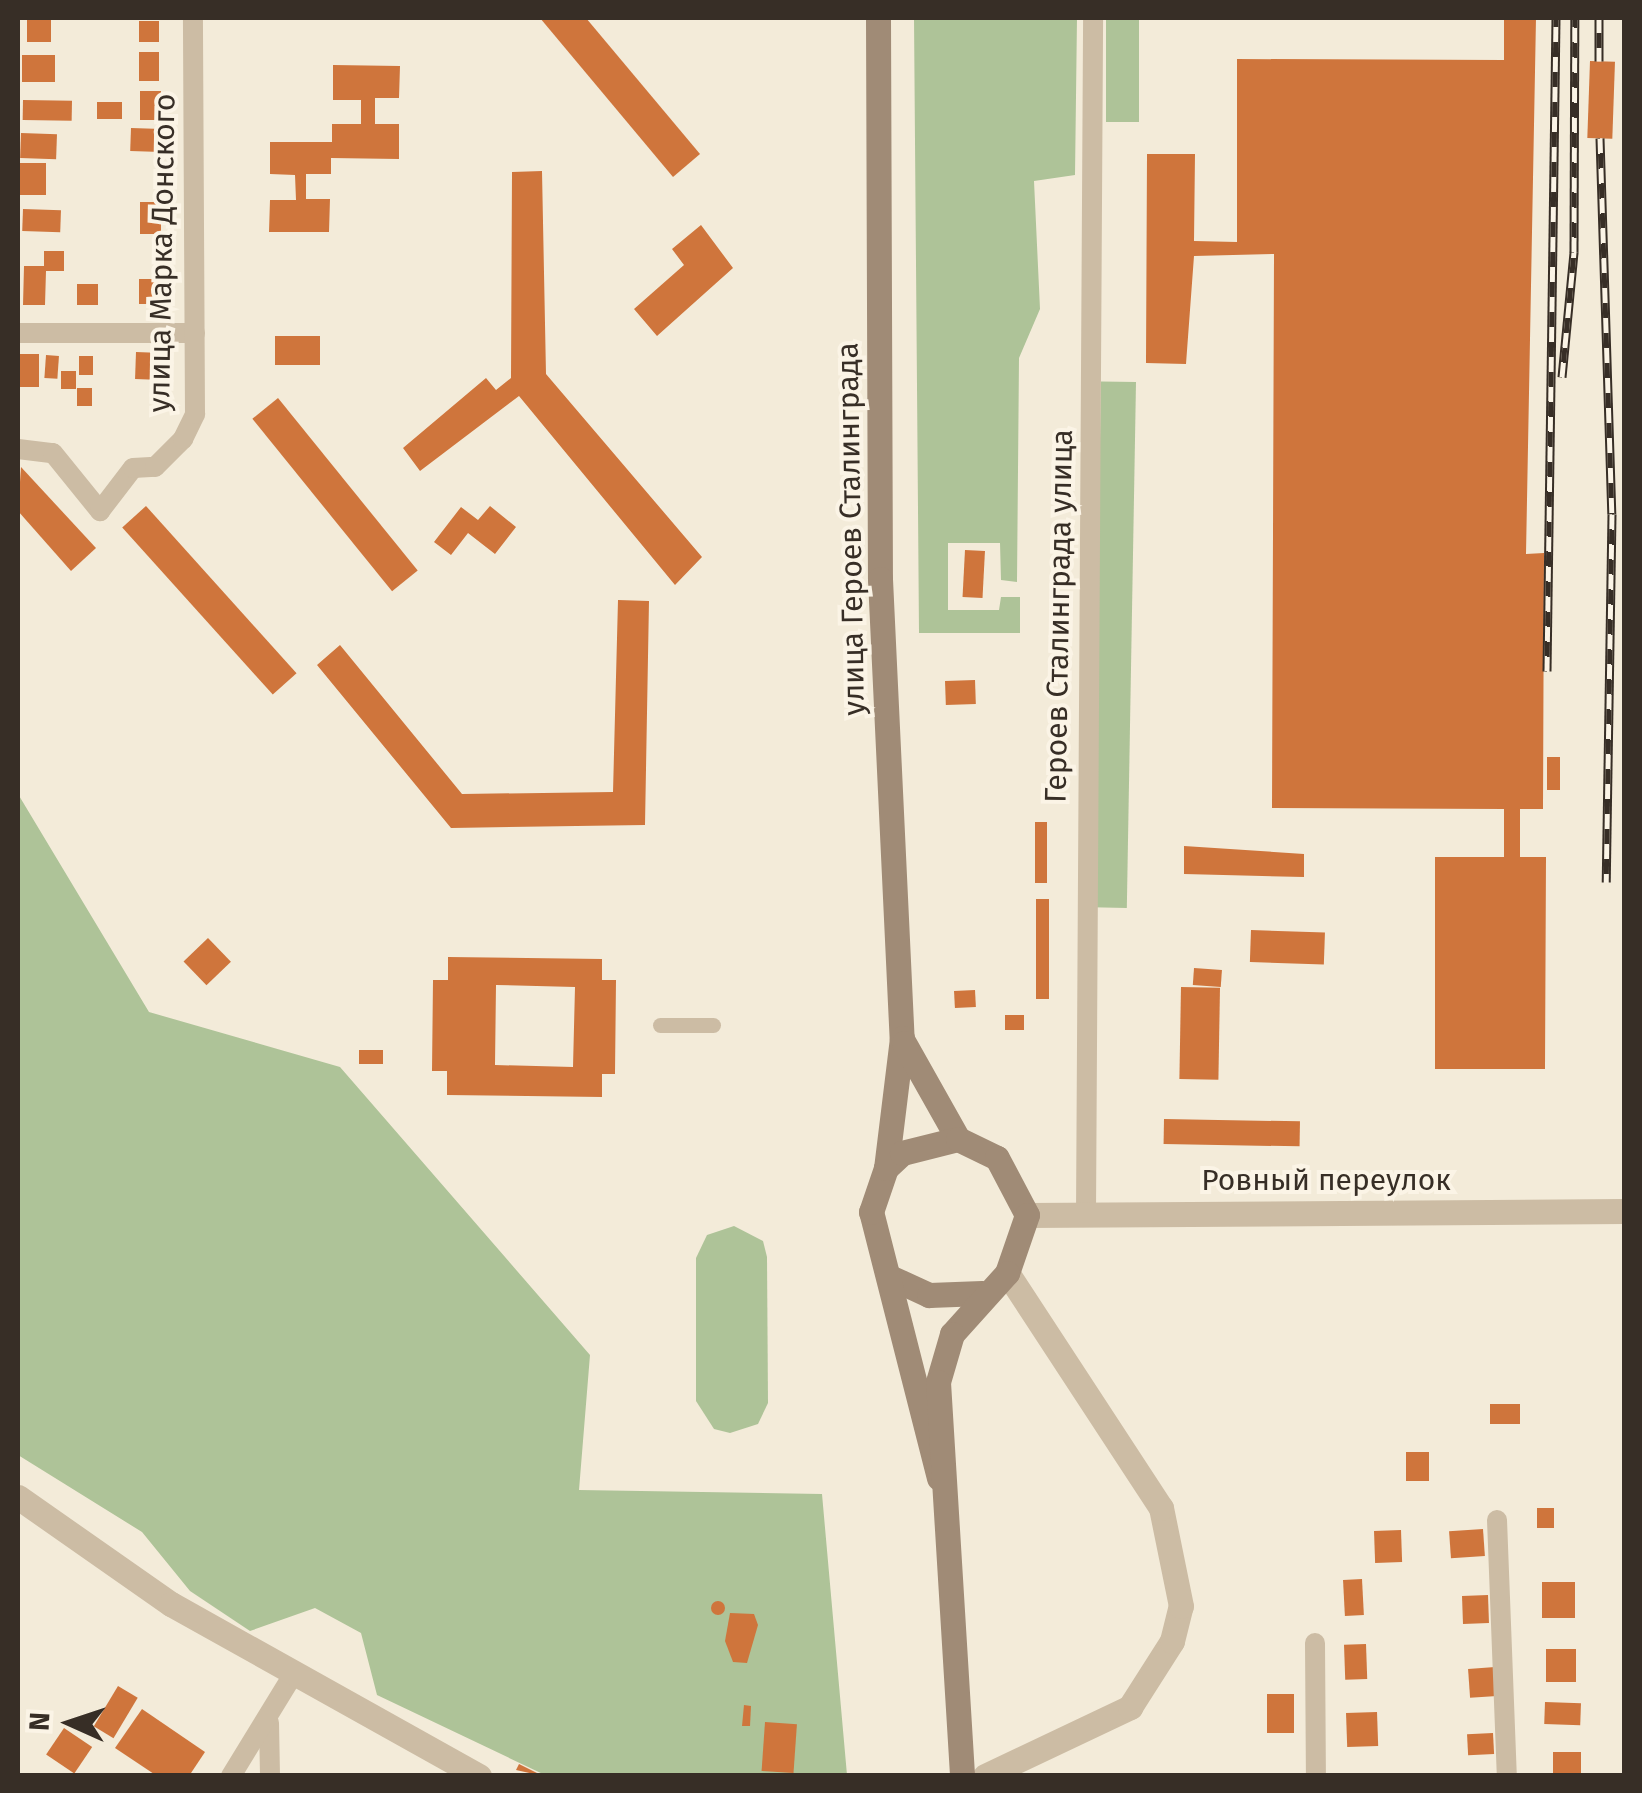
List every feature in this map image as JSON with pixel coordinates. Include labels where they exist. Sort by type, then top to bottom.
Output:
[{"type":"main road","name":"улица Героев Сталинграда","points":[[878,18],[880,579],[902,1038],[886,1168]]},
{"type":"main road","name":"улица Героев Сталинграда","points":[[902,1038],[958,1139]]},
{"type":"main road","points":[[939,1478],[892,1278],[871,1228],[886,1168],[914,1147],[958,1139],[997,1158],[1027,1214],[1007,1273],[982,1293],[943,1357],[939,1478],[962,1776]]},
{"type":"main road","points":[[892,1278],[929,1295],[982,1293]]},
{"type":"street","name":"улица Марка Донского","points":[[18,449],[53,453],[100,511],[133,468],[155,467],[190,427],[195,334],[193,18]]},
{"type":"street","name":"Героев Сталинграда улица","points":[[1086,1214],[1093,18]]},
{"type":"street","points":[[18,333],[195,334]]},
{"type":"street","points":[[660,1025],[713,1025]]},
{"type":"street","name":"Ровный переулок","points":[[1027,1214],[1624,1211]]},
{"type":"street","points":[[985,1776],[1130,1707],[1172,1641],[1181,1606],[1161,1508],[1007,1273]]},
{"type":"street","points":[[18,1497],[171,1604],[479,1776]]},
{"type":"street","points":[[1496,1520],[1507,1776]]},
{"type":"street","points":[[1316,1643],[1316,1776]]},
{"type":"street","points":[[231,1776],[269,1723],[294,1673]]},
{"type":"street","points":[[269,1723],[270,1776]]},
{"type":"green space","points":[[914,18],[1077,18],[1075,175],[1034,181],[1040,309],[1019,358],[1017,582],[1001,580],[1000,543],[948,543],[948,610],[999,610],[1001,597],[1020,597],[1020,633],[919,633]]},
{"type":"green space","points":[[1106,18],[1139,18],[1139,122],[1106,122]]},
{"type":"green space","points":[[1101,381],[1136,382],[1127,908],[1092,907]]},
{"type":"green space","points":[[18,794],[149,1012],[340,1067],[590,1355],[579,1490],[822,1494],[847,1775],[545,1775],[377,1695],[361,1633],[315,1608],[250,1631],[190,1591],[142,1532],[18,1455]]},
{"type":"green space","points":[[734,1226],[763,1241],[767,1257],[768,1403],[758,1424],[730,1433],[714,1429],[696,1401],[696,1258],[707,1235]]},
{"type":"building","points":[[27,18],[51,18],[51,42],[27,42]]},
{"type":"building","points":[[540,18],[586,18],[700,154],[673,177]]},
{"type":"building","points":[[1504,18],[1536,18],[1526,554],[1544,553],[1543,809],[1520,809],[1520,857],[1546,857],[1545,1069],[1435,1069],[1435,857],[1504,857],[1504,809],[1272,808],[1274,254],[1194,256],[1186,364],[1146,363],[1147,154],[1195,154],[1194,241],[1237,242],[1237,59],[1504,60]]},
{"type":"building","points":[[139,21],[159,21],[159,42],[139,42]]},
{"type":"building","points":[[139,52],[159,52],[159,81],[139,81]]},
{"type":"building","points":[[22,55],[55,55],[55,82],[22,82]]},
{"type":"building","points":[[1590,61],[1615,62],[1612,139],[1587,138]]},
{"type":"building","points":[[333,65],[400,66],[399,98],[375,98],[375,124],[399,124],[399,159],[331,158],[331,174],[306,174],[306,199],[330,199],[329,232],[269,232],[270,200],[296,200],[295,175],[270,174],[270,142],[332,142],[332,124],[361,124],[361,100],[333,100]]},
{"type":"building","points":[[140,91],[161,91],[161,120],[140,120]]},
{"type":"building","points":[[23,100],[72,101],[72,121],[23,120]]},
{"type":"building","points":[[97,102],[122,102],[122,119],[97,119]]},
{"type":"building","points":[[131,128],[162,129],[161,152],[130,151]]},
{"type":"building","points":[[21,133],[57,134],[56,159],[20,158]]},
{"type":"building","points":[[20,163],[46,163],[46,195],[20,195]]},
{"type":"building","points":[[542,171],[546,374],[702,557],[675,585],[519,396],[420,471],[403,448],[486,378],[496,390],[511,378],[512,172]]},
{"type":"building","points":[[140,202],[161,202],[161,234],[140,234]]},
{"type":"building","points":[[23,209],[61,210],[60,232],[22,231]]},
{"type":"building","points":[[701,225],[733,268],[657,336],[634,309],[684,265],[672,249]]},
{"type":"building","points":[[44,251],[64,251],[64,271],[46,271],[45,305],[23,305],[24,266],[44,266]]},
{"type":"building","points":[[139,279],[160,279],[160,304],[139,304]]},
{"type":"building","points":[[77,284],[98,284],[98,305],[77,305]]},
{"type":"building","points":[[275,336],[320,336],[320,365],[275,365]]},
{"type":"building","points":[[136,352],[162,353],[161,380],[135,379]]},
{"type":"building","points":[[18,354],[39,354],[39,387],[18,387]]},
{"type":"building","points":[[46,355],[59,356],[57,379],[44,378]]},
{"type":"building","points":[[79,356],[93,356],[93,375],[79,375]]},
{"type":"building","points":[[61,371],[76,371],[76,389],[61,389]]},
{"type":"building","points":[[77,388],[92,388],[92,406],[77,406]]},
{"type":"building","points":[[278,398],[418,571],[392,591],[252,419]]},
{"type":"building","points":[[21,467],[96,548],[71,571],[18,511]]},
{"type":"building","points":[[146,506],[297,673],[273,695],[122,527]]},
{"type":"building","points":[[490,506],[516,527],[495,554],[468,533],[451,555],[434,542],[461,507],[478,520]]},
{"type":"building","points":[[965,550],[985,551],[983,598],[963,597]]},
{"type":"building","points":[[618,600],[649,601],[645,825],[451,828],[317,665],[340,645],[462,794],[613,792]]},
{"type":"building","points":[[975,680],[976,704],[946,705],[945,681]]},
{"type":"building","points":[[1547,757],[1560,757],[1560,790],[1547,790]]},
{"type":"building","points":[[1035,822],[1047,822],[1047,883],[1035,883]]},
{"type":"building","points":[[1184,846],[1304,854],[1304,877],[1184,874]]},
{"type":"building","points":[[1036,899],[1049,899],[1049,999],[1036,999]]},
{"type":"building","points":[[1251,930],[1325,933],[1324,965],[1250,962]]},
{"type":"building","points":[[208,938],[231,962],[206,985],[184,962]]},
{"type":"building","points":[[448,957],[602,959],[602,980],[616,980],[615,1074],[602,1074],[602,1097],[447,1095],[447,1071],[432,1071],[433,980],[448,980]],"holes":[[[496,985],[575,987],[573,1067],[495,1065]]]},
{"type":"building","points":[[1194,968],[1222,970],[1221,987],[1193,985]]},
{"type":"building","points":[[1181,987],[1220,988],[1218,1080],[1179,1079]]},
{"type":"building","points":[[975,990],[976,1007],[955,1008],[954,991]]},
{"type":"building","points":[[1005,1015],[1024,1015],[1024,1030],[1005,1030]]},
{"type":"building","points":[[359,1050],[383,1050],[383,1064],[359,1064]]},
{"type":"building","points":[[1164,1119],[1300,1121],[1300,1146],[1164,1144]]},
{"type":"building","points":[[1490,1404],[1520,1404],[1520,1424],[1490,1424]]},
{"type":"building","points":[[1406,1452],[1429,1452],[1429,1481],[1406,1481]]},
{"type":"building","points":[[1537,1508],[1554,1508],[1554,1528],[1537,1528]]},
{"type":"building","points":[[1483,1529],[1485,1556],[1451,1558],[1449,1531]]},
{"type":"building","points":[[1401,1530],[1402,1562],[1375,1563],[1374,1531]]},
{"type":"building","points":[[1362,1579],[1364,1615],[1345,1616],[1343,1580]]},
{"type":"building","points":[[1542,1582],[1575,1582],[1575,1618],[1542,1618]]},
{"type":"building","points":[[1488,1595],[1489,1623],[1463,1624],[1462,1596]]},
{"type":"building","points":[[718,1601],[725,1608],[718,1615],[711,1608]]},
{"type":"building","points":[[730,1613],[754,1614],[758,1625],[747,1663],[733,1662],[725,1641]]},
{"type":"building","points":[[1366,1644],[1367,1679],[1345,1680],[1344,1645]]},
{"type":"building","points":[[1546,1649],[1576,1649],[1576,1682],[1546,1682]]},
{"type":"building","points":[[1495,1667],[1497,1696],[1470,1698],[1468,1669]]},
{"type":"building","points":[[118,1686],[138,1698],[114,1738],[94,1726]]},
{"type":"building","points":[[1267,1694],[1294,1694],[1294,1733],[1267,1733]]},
{"type":"building","points":[[1545,1702],[1581,1703],[1580,1725],[1544,1724]]},
{"type":"building","points":[[744,1705],[751,1706],[750,1726],[742,1726]]},
{"type":"building","points":[[142,1709],[205,1752],[189,1776],[157,1776],[115,1748]]},
{"type":"building","points":[[1377,1712],[1378,1746],[1347,1747],[1346,1713]]},
{"type":"building","points":[[765,1722],[797,1724],[794,1773],[762,1771]]},
{"type":"building","points":[[64,1728],[92,1747],[74,1774],[46,1755]]},
{"type":"building","points":[[1493,1733],[1494,1754],[1468,1755],[1467,1734]]},
{"type":"building","points":[[1553,1752],[1581,1752],[1581,1776],[1553,1776]]},
{"type":"building","points":[[519,1764],[543,1776],[516,1770]]},
{"type":"railway","points":[[1547,671],[1556,18]]},
{"type":"railway","points":[[1562,377],[1574,252],[1575,18]]},
{"type":"railway","points":[[1599,18],[1599,61]]},
{"type":"railway","points":[[1600,138],[1612,514],[1606,882]]}]
